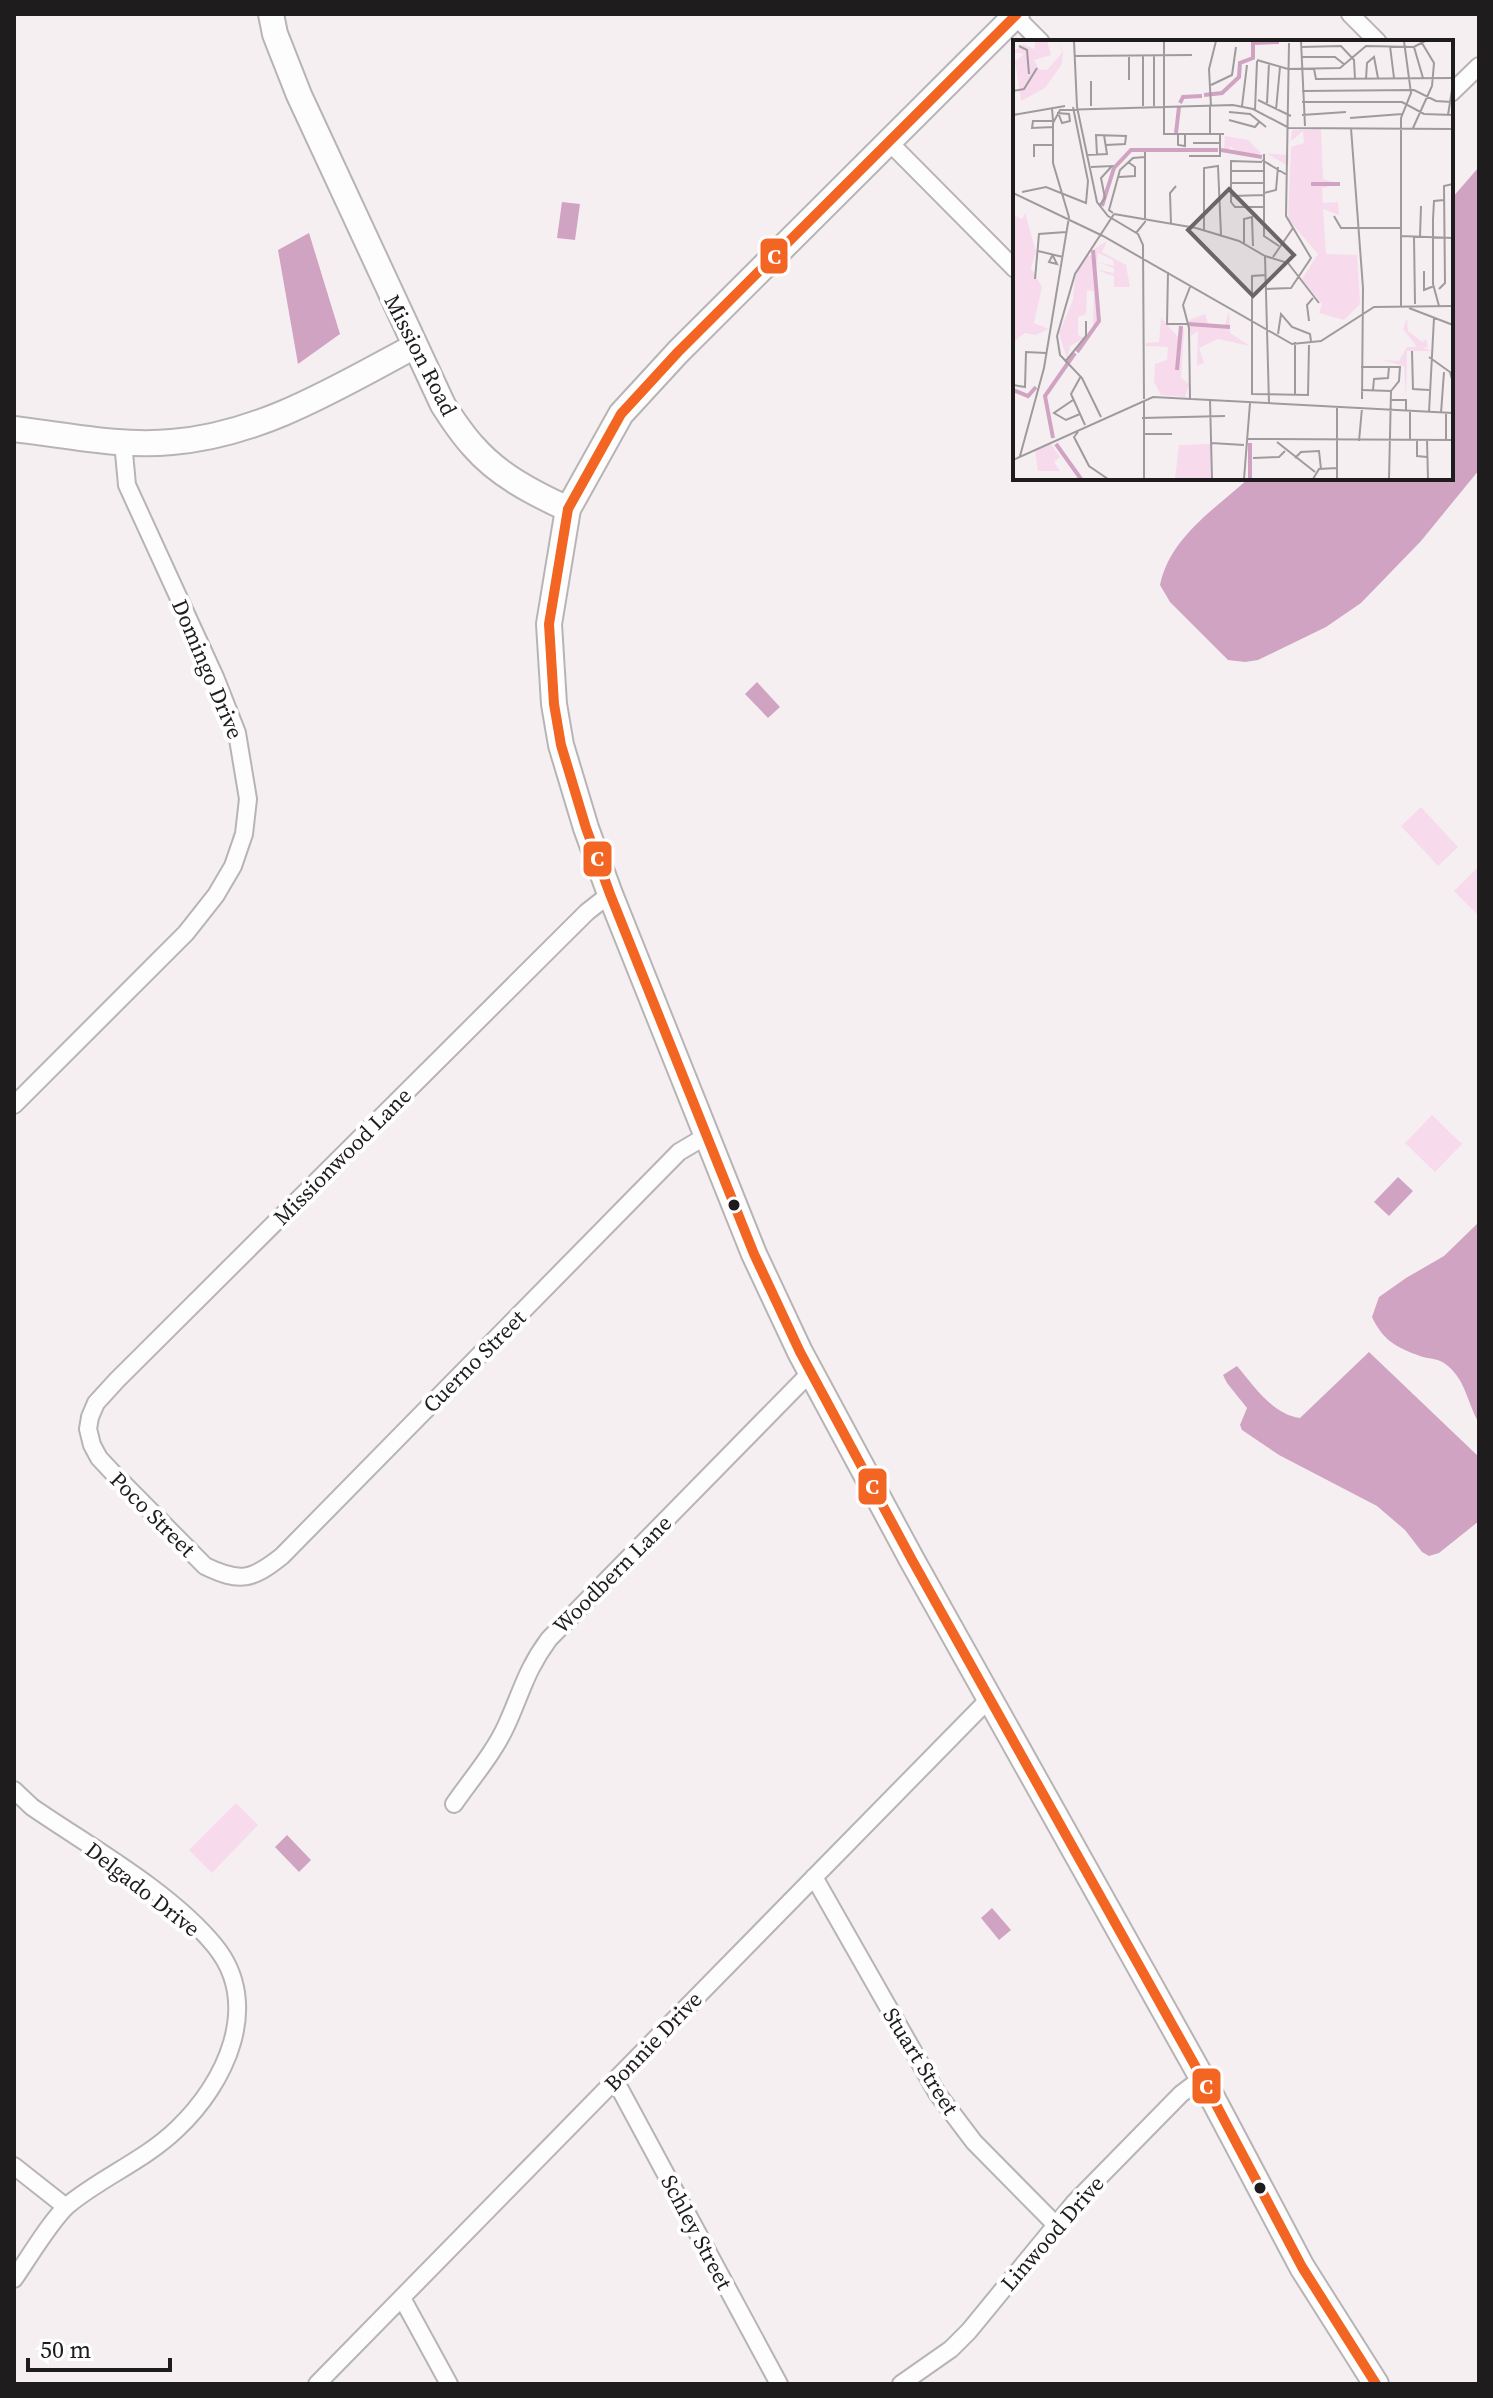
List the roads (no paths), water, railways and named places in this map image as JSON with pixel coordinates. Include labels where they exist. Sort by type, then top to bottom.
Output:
[{"type":"street","name":"Mission Road","points":[[271,14],[275,34],[299,95],[443,405],[473,446],[495,467],[535,494],[568,509]]},
{"type":"street","points":[[1350,14],[1376,40]]},
{"type":"street","points":[[1039,40],[1016,15],[621,414],[568,509],[549,624],[554,704],[561,745],[610,894],[754,1254],[810,1373],[1202,2078],[1302,2267],[1376,2384]]},
{"type":"street","points":[[1453,91],[1479,66]]},
{"type":"street","points":[[889,142],[1013,267]]},
{"type":"street","points":[[14,429],[123,442],[173,442],[244,429],[297,408],[415,346]]},
{"type":"street","name":"Domingo Drive","points":[[14,1105],[186,933],[216,895],[244,834],[248,799],[237,733],[215,677],[127,485],[123,442]]},
{"type":"street","name":"Missionwood Lane","points":[[88,1429],[96,1403],[117,1380],[587,912],[610,894]]},
{"type":"street","name":"Cuerno Street","points":[[238,1577],[252,1576],[282,1556],[679,1152],[706,1136]]},
{"type":"street","name":"Woodbern Lane","points":[[454,1804],[507,1724],[524,1679],[549,1639],[810,1373]]},
{"type":"street","name":"Poco Street","points":[[88,1429],[99,1458],[205,1566],[238,1577]]},
{"type":"street","name":"Bonnie Drive","points":[[317,2384],[990,1698]]},
{"type":"street","name":"Delgado Drive","points":[[14,1790],[32,1807],[171,1904],[216,1948],[235,1985],[236,2028],[229,2053],[217,2080],[199,2106],[152,2150],[66,2207]]},
{"type":"street","name":"Stuart Street","points":[[814,1877],[937,2093],[974,2142],[1019,2191],[1056,2225]]},
{"type":"street","name":"Linwood Drive","points":[[901,2384],[951,2349],[969,2331],[1074,2203],[1181,2094],[1202,2078]]},
{"type":"street","name":"Schley Street","points":[[615,2080],[779,2384]]},
{"type":"street","points":[[14,2166],[66,2207],[14,2279]]},
{"type":"street","points":[[402,2298],[449,2384]]}]
